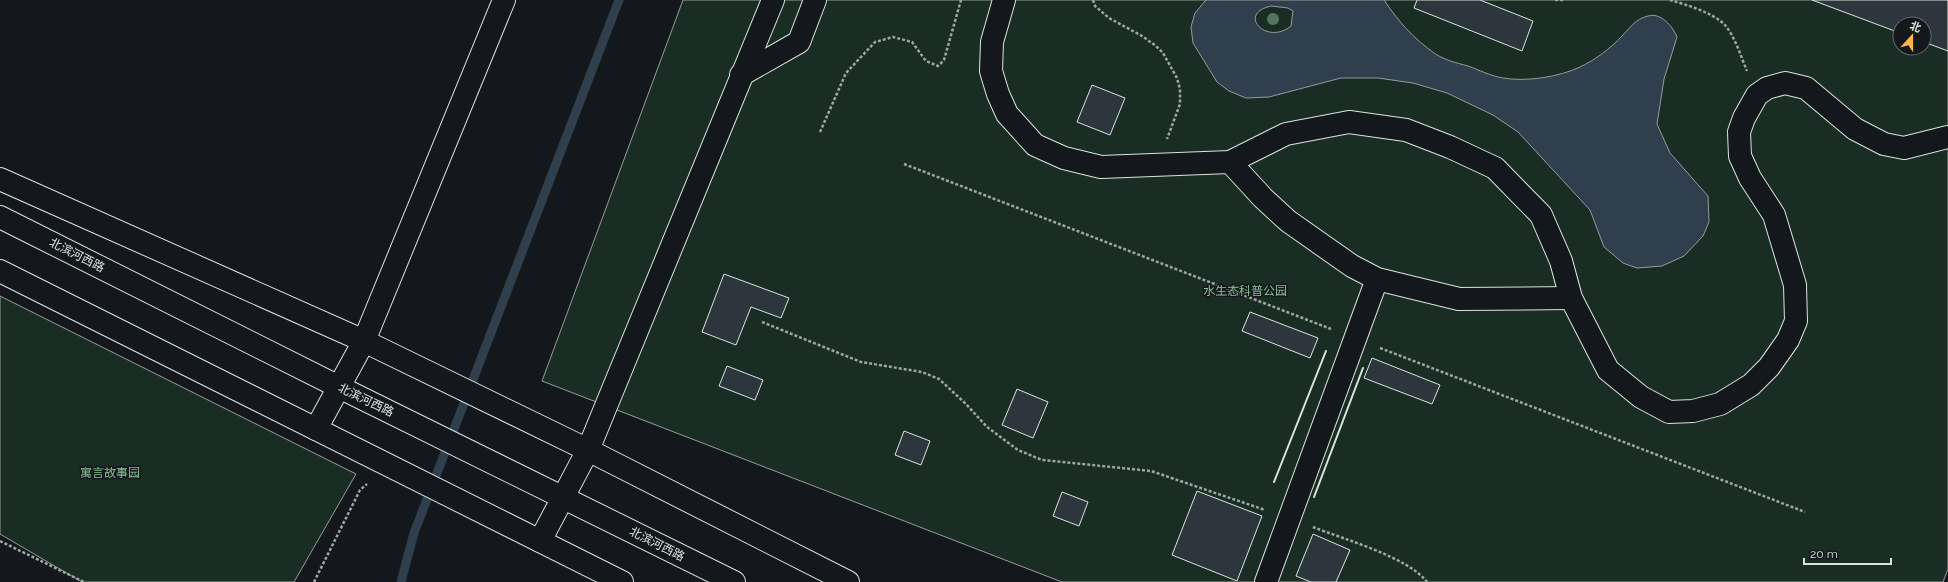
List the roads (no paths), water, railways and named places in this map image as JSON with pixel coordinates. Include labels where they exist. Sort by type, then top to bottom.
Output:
[{"type":"main road","points":[[316,429],[364,341],[504,0]]},
{"type":"main road","points":[[540,541],[588,450],[773,0]]},
{"type":"main road","points":[[741,75],[798,42],[815,0]]},
{"type":"main road","points":[[1004,0],[992,42],[991,71],[998,94],[1007,114],[1035,145],[1064,158],[1101,167],[1230,162],[1286,134],[1349,122],[1406,130],[1450,147],[1495,168],[1541,215],[1560,261],[1571,298],[1608,370],[1641,397],[1669,412],[1692,410],[1720,404],[1751,385],[1769,367],[1788,340],[1796,321],[1795,285],[1774,215],[1750,178],[1740,156],[1739,132],[1744,118],[1757,95],[1767,88],[1785,83],[1806,88],[1855,129],[1884,144],[1904,148],[1948,137]]},
{"type":"main road","points":[[1230,162],[1263,198],[1288,221],[1352,266],[1377,279],[1458,299],[1571,298]]},
{"type":"main road","points":[[0,179],[364,341],[588,450],[848,582]]},
{"type":"main road","name":"北滨河西路","points":[[0,217],[339,387],[734,582]]},
{"type":"main road","points":[[0,271],[622,582]]},
{"type":"main road","points":[[1266,582],[1377,279]]},
{"type":"water","points":[[1206,0],[1384,0],[1406,29],[1426,47],[1442,58],[1494,76],[1512,79],[1542,78],[1572,71],[1591,61],[1608,49],[1633,24],[1643,17],[1653,15],[1662,18],[1673,29],[1677,37],[1664,79],[1657,124],[1670,153],[1708,196],[1709,222],[1703,236],[1684,256],[1662,266],[1637,268],[1623,263],[1604,247],[1590,210],[1518,132],[1493,115],[1447,93],[1413,83],[1378,78],[1341,78],[1269,97],[1246,98],[1229,91],[1217,82],[1193,43],[1191,27],[1195,13]],"holes":[[[1271,6],[1288,8],[1293,11],[1291,26],[1282,31],[1265,31],[1256,21],[1256,15],[1261,10]]]},
{"type":"waterway","points":[[401,582],[414,533],[619,0]]},
{"type":"park label","name":"水生态科普公园","points":[[1245,291]]},
{"type":"park label","name":"寓言故事园","points":[[110,473]]}]
